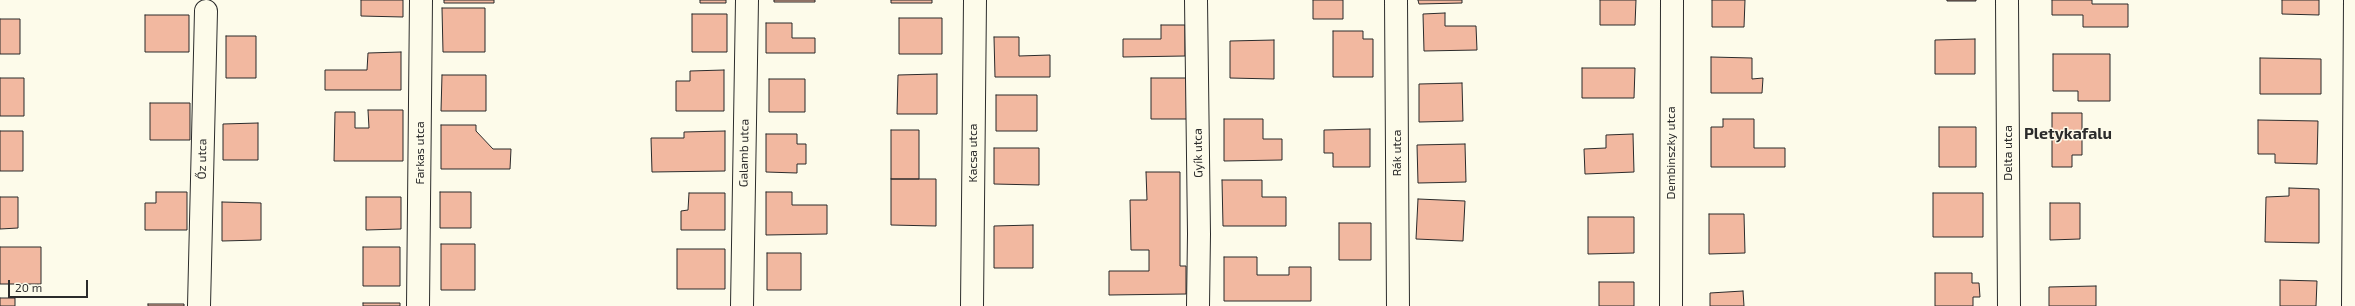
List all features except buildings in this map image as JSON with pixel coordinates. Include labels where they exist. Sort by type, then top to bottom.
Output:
[{"type":"street","name":"Farkas utca","points":[[418,306],[421,0]]},
{"type":"street","name":"Galamb utca","points":[[742,306],[747,0]]},
{"type":"street","name":"Kacsa utca","points":[[972,306],[975,0]]},
{"type":"street","name":"Gyík utca","points":[[1196,0],[1199,234],[1198,306]]},
{"type":"street","name":"Rák utca","points":[[1396,0],[1398,306]]},
{"type":"street","name":"Dembinszky utca","points":[[1671,306],[1672,0]]},
{"type":"street","name":"Delta utca","points":[[2007,0],[2009,306]]},
{"type":"street","points":[[2353,306],[2355,0]]},
{"type":"street","name":"Őz utca","points":[[199,306],[206,11]]},
{"type":"district","name":"Pletykafalu","points":[[2068,134]]}]
